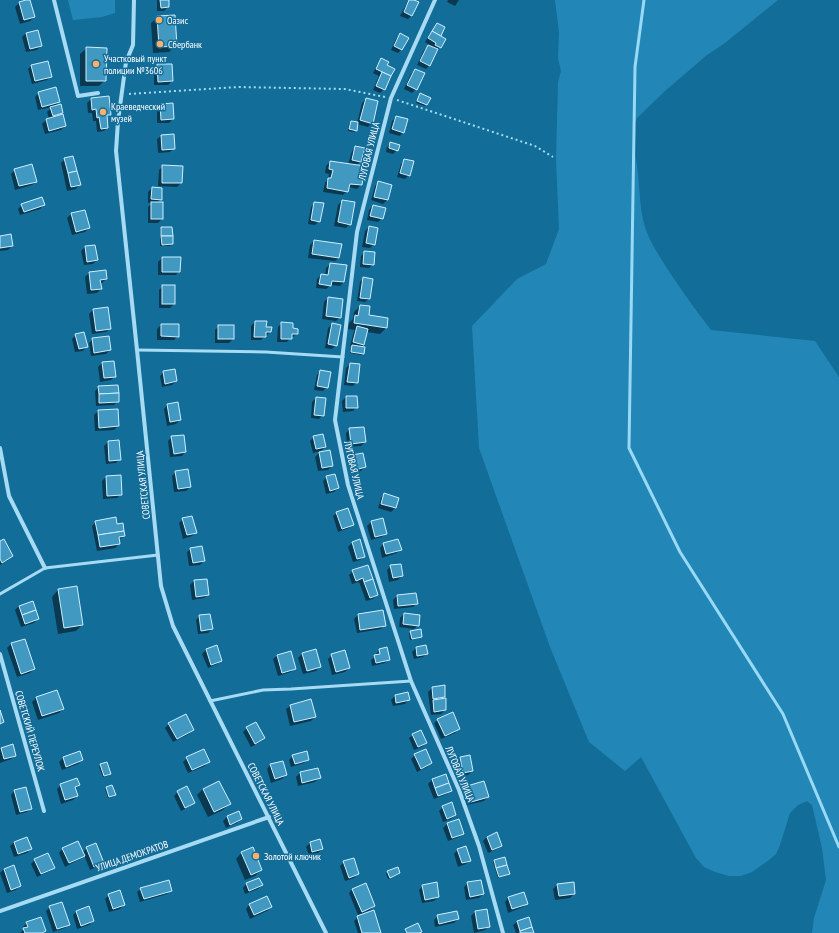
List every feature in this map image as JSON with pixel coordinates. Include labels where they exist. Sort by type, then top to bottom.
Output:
[{"type":"street","points":[[54,0],[78,96],[98,93]]},
{"type":"street","name":"СОВЕТСКАЯ УЛИЦА","points":[[134,0],[133,44],[126,62],[118,122],[116,151],[161,586],[173,626],[326,933]]},
{"type":"street","name":"ЛУГОВАЯ УЛИЦА","points":[[435,0],[391,98],[358,232],[335,420],[348,485],[412,681],[459,790],[479,846],[503,933]]},
{"type":"street","points":[[0,448],[9,496],[45,568]]},
{"type":"street","name":"СОВЕТСКИЙ ПЕРЕУЛОК","points":[[0,654],[44,811]]},
{"type":"street","name":"УЛИЦА ДЕМОКРАТОВ","points":[[0,911],[269,817]]},
{"type":"lane","points":[[137,350],[266,352],[343,357]]},
{"type":"lane","points":[[0,594],[45,568],[158,555]]},
{"type":"lane","points":[[210,701],[264,690],[412,681]]},
{"type":"path","points":[[122,95],[238,87],[345,89],[391,98],[535,146],[553,157]]},
{"type":"shaded area","points":[[68,0],[115,0],[115,13],[102,17],[73,20]]},
{"type":"shaded area","points":[[555,0],[778,0],[725,43],[707,55],[665,91],[637,118],[633,129],[633,142],[642,215],[648,235],[668,270],[711,330],[815,341],[839,377],[839,933],[812,933],[814,918],[826,880],[822,848],[812,805],[807,801],[798,805],[790,813],[776,854],[752,872],[741,876],[729,876],[704,867],[696,858],[641,757],[625,771],[589,742],[550,647],[479,448],[472,326],[517,279],[546,264],[559,229],[556,159],[558,82],[561,71],[558,58],[559,33]]},
{"type":"building","points":[[30,0],[35,17],[24,20],[19,2]]},
{"type":"building","points":[[160,0],[169,0],[169,7],[161,8]]},
{"type":"building","points":[[409,0],[419,2],[412,16],[404,12]]},
{"type":"building","points":[[175,15],[177,46],[159,47],[157,16]]},
{"type":"building","points":[[437,23],[445,27],[441,36],[432,31]]},
{"type":"building","points":[[38,30],[42,46],[30,49],[26,33]]},
{"type":"building","points":[[432,31],[446,39],[441,48],[435,45],[436,43],[428,38]]},
{"type":"building","points":[[400,33],[409,38],[402,50],[394,46]]},
{"type":"building","points":[[428,45],[438,49],[430,66],[420,61]]},
{"type":"building","name":"Участковый пункт полиции №3606","points":[[86,47],[107,48],[106,81],[86,81]]},
{"type":"building","points":[[381,58],[389,62],[387,65],[395,69],[391,76],[376,69]]},
{"type":"building","points":[[48,61],[52,77],[35,81],[31,65]]},
{"type":"building","points":[[157,64],[172,64],[173,81],[158,82]]},
{"type":"building","points":[[415,69],[425,73],[417,90],[407,85]]},
{"type":"building","points":[[382,72],[391,76],[385,90],[376,86]]},
{"type":"building","points":[[56,87],[60,102],[42,107],[38,92]]},
{"type":"building","points":[[420,93],[431,98],[427,105],[417,101]]},
{"type":"building","name":"Краеведческий музей","points":[[109,96],[111,115],[107,115],[108,128],[101,129],[99,117],[97,118],[96,109],[92,110],[91,98]]},
{"type":"building","points":[[366,98],[378,101],[373,124],[360,120]]},
{"type":"building","points":[[173,103],[174,119],[161,120],[160,104]]},
{"type":"building","points":[[61,104],[63,113],[53,116],[50,107]]},
{"type":"building","points":[[63,114],[66,126],[49,131],[46,119]]},
{"type":"building","points":[[396,116],[408,119],[404,133],[392,129]]},
{"type":"building","points":[[351,121],[358,122],[357,131],[349,129]]},
{"type":"building","points":[[174,134],[175,149],[162,150],[161,135]]},
{"type":"building","points":[[390,142],[400,145],[398,151],[389,148]]},
{"type":"building","points":[[355,146],[365,148],[361,162],[352,160]]},
{"type":"building","points":[[73,156],[77,171],[68,173],[64,158]]},
{"type":"building","points":[[404,159],[414,161],[410,176],[400,173]]},
{"type":"building","points":[[330,161],[365,166],[362,185],[350,184],[348,192],[327,188],[328,178],[331,178],[333,170],[329,169]]},
{"type":"building","points":[[32,164],[37,182],[19,186],[14,169]]},
{"type":"building","points":[[162,165],[183,166],[182,183],[162,183]]},
{"type":"building","points":[[77,171],[81,185],[71,187],[68,173]]},
{"type":"building","points":[[378,181],[392,185],[388,200],[374,197]]},
{"type":"building","points":[[152,187],[162,188],[162,200],[151,199]]},
{"type":"building","points":[[42,197],[45,205],[24,212],[21,204]]},
{"type":"building","points":[[342,200],[355,202],[351,225],[338,222]]},
{"type":"building","points":[[151,202],[163,202],[163,219],[151,219]]},
{"type":"building","points":[[314,202],[324,203],[320,222],[311,220]]},
{"type":"building","points":[[373,205],[386,208],[383,219],[370,216]]},
{"type":"building","points":[[85,210],[90,228],[76,232],[71,213]]},
{"type":"building","points":[[369,226],[378,228],[375,245],[366,243]]},
{"type":"building","points":[[161,227],[172,227],[173,236],[161,236]]},
{"type":"building","points":[[11,234],[13,246],[0,248],[0,236]]},
{"type":"building","points":[[161,236],[173,236],[173,244],[162,245]]},
{"type":"building","points":[[314,240],[342,244],[339,258],[312,254]]},
{"type":"building","points":[[95,245],[98,260],[87,262],[85,246]]},
{"type":"building","points":[[364,251],[375,252],[374,265],[363,264]]},
{"type":"building","points":[[162,257],[181,257],[180,272],[162,272]]},
{"type":"building","points":[[330,263],[347,265],[344,282],[332,281],[331,286],[319,284],[321,274],[328,275]]},
{"type":"building","points":[[106,270],[107,279],[100,280],[102,289],[91,290],[89,272]]},
{"type":"building","points":[[363,277],[373,279],[370,299],[360,298]]},
{"type":"building","points":[[162,285],[175,285],[175,304],[162,304]]},
{"type":"building","points":[[328,297],[343,299],[341,318],[326,316]]},
{"type":"building","points":[[360,305],[370,306],[369,315],[388,318],[387,328],[354,323],[355,315],[358,316]]},
{"type":"building","points":[[108,307],[111,329],[96,331],[93,309]]},
{"type":"building","points":[[255,321],[267,321],[266,327],[272,327],[271,332],[266,332],[266,337],[254,337]]},
{"type":"building","points":[[281,322],[293,323],[293,328],[298,329],[298,334],[292,334],[292,339],[281,339]]},
{"type":"building","points":[[332,323],[341,325],[337,346],[328,344]]},
{"type":"building","points":[[161,324],[179,324],[179,337],[161,336]]},
{"type":"building","points":[[218,325],[234,325],[234,339],[218,339]]},
{"type":"building","points":[[357,326],[368,329],[364,345],[353,342]]},
{"type":"building","points":[[84,332],[88,347],[79,349],[75,334]]},
{"type":"building","points":[[109,336],[111,350],[94,353],[92,338]]},
{"type":"building","points":[[352,345],[365,347],[364,354],[351,352]]},
{"type":"building","points":[[114,361],[116,377],[104,378],[102,362]]},
{"type":"building","points":[[350,363],[360,364],[358,383],[347,382]]},
{"type":"building","points":[[175,369],[177,381],[165,384],[163,371]]},
{"type":"building","points":[[320,370],[331,372],[328,388],[317,386]]},
{"type":"building","points":[[118,385],[119,393],[99,394],[98,386]]},
{"type":"building","points":[[119,393],[119,402],[99,403],[99,394]]},
{"type":"building","points":[[346,396],[357,396],[358,408],[346,408]]},
{"type":"building","points":[[316,397],[326,398],[324,416],[314,415]]},
{"type":"building","points":[[178,402],[181,420],[170,422],[167,404]]},
{"type":"building","points":[[118,409],[119,426],[99,428],[98,410]]},
{"type":"building","points":[[364,427],[366,442],[351,444],[349,428]]},
{"type":"building","points":[[323,434],[326,447],[316,449],[313,436]]},
{"type":"building","points":[[184,435],[186,452],[174,454],[171,436]]},
{"type":"building","points":[[119,440],[121,460],[109,461],[108,441]]},
{"type":"building","points":[[330,450],[333,466],[322,468],[319,452]]},
{"type":"building","points":[[363,453],[366,467],[355,470],[352,455]]},
{"type":"building","points":[[188,469],[191,487],[178,489],[175,471]]},
{"type":"building","points":[[335,474],[339,488],[330,491],[326,476]]},
{"type":"building","points":[[121,475],[122,495],[107,496],[106,476]]},
{"type":"building","points":[[384,493],[399,498],[396,508],[381,504]]},
{"type":"building","points":[[348,508],[354,525],[342,529],[336,512]]},
{"type":"building","points":[[192,516],[197,533],[187,535],[182,518]]},
{"type":"building","points":[[116,517],[117,524],[123,523],[124,531],[98,535],[95,521]]},
{"type":"building","points":[[383,518],[387,534],[375,537],[371,521]]},
{"type":"building","points":[[124,531],[125,536],[119,537],[120,544],[100,547],[98,535]]},
{"type":"building","points":[[4,539],[13,556],[2,563],[0,559],[0,541]]},
{"type":"building","points":[[360,539],[365,557],[357,559],[352,542]]},
{"type":"building","points":[[398,539],[402,550],[386,554],[383,543]]},
{"type":"building","points":[[202,546],[205,561],[193,563],[190,548]]},
{"type":"building","points":[[401,564],[403,576],[393,578],[390,565]]},
{"type":"building","points":[[368,565],[373,579],[364,582],[363,578],[356,581],[352,570]]},
{"type":"building","points":[[207,579],[209,595],[196,597],[194,580]]},
{"type":"building","points":[[373,579],[378,595],[370,598],[364,582]]},
{"type":"building","points":[[77,586],[83,625],[64,628],[58,589]]},
{"type":"building","points":[[416,593],[418,604],[398,606],[397,595]]},
{"type":"building","points":[[33,601],[36,610],[22,615],[19,606]]},
{"type":"building","points":[[36,610],[39,619],[25,624],[22,615]]},
{"type":"building","points":[[383,610],[386,626],[360,630],[358,614]]},
{"type":"building","points":[[404,613],[420,615],[419,626],[403,624]]},
{"type":"building","points":[[210,614],[213,629],[201,631],[199,615]]},
{"type":"building","points":[[421,629],[422,637],[412,639],[410,631]]},
{"type":"building","points":[[25,639],[35,669],[21,674],[11,643]]},
{"type":"building","points":[[217,645],[222,661],[211,665],[206,649]]},
{"type":"building","points":[[426,645],[428,654],[417,656],[416,647]]},
{"type":"building","points":[[387,647],[390,660],[376,663],[374,655],[380,654],[379,649]]},
{"type":"building","points":[[316,649],[321,667],[307,671],[302,653]]},
{"type":"building","points":[[345,650],[350,668],[336,672],[331,654]]},
{"type":"building","points":[[291,651],[296,669],[282,673],[277,655]]},
{"type":"building","points":[[445,685],[445,697],[433,699],[432,687]]},
{"type":"building","points":[[57,690],[64,709],[42,716],[36,697]]},
{"type":"building","points":[[408,692],[410,700],[396,703],[395,695]]},
{"type":"building","points":[[446,698],[446,710],[434,712],[433,700]]},
{"type":"building","points":[[311,699],[316,717],[294,722],[290,705]]},
{"type":"building","points":[[0,710],[4,722],[0,724]]},
{"type":"building","points":[[453,712],[460,729],[445,736],[437,719]]},
{"type":"building","points":[[186,714],[194,730],[177,739],[168,723]]},
{"type":"building","points":[[256,722],[265,738],[255,744],[246,727]]},
{"type":"building","points":[[421,730],[427,743],[418,747],[412,734]]},
{"type":"building","points":[[13,744],[16,756],[4,759],[1,748]]},
{"type":"building","points":[[204,749],[210,762],[192,770],[186,757]]},
{"type":"building","points":[[426,749],[432,763],[421,769],[414,754]]},
{"type":"building","points":[[80,751],[83,760],[66,767],[63,757]]},
{"type":"building","points":[[307,751],[309,760],[295,764],[292,755]]},
{"type":"building","points":[[470,755],[473,771],[463,773],[460,757]]},
{"type":"building","points":[[283,761],[287,775],[275,779],[270,764]]},
{"type":"building","points":[[107,762],[111,774],[104,776],[100,764]]},
{"type":"building","points":[[318,768],[321,778],[302,783],[300,772]]},
{"type":"building","points":[[446,774],[449,783],[435,788],[432,779]]},
{"type":"building","points":[[77,778],[80,785],[75,787],[78,796],[65,800],[60,784]]},
{"type":"building","points":[[219,781],[231,804],[214,812],[203,789]]},
{"type":"building","points":[[484,781],[489,797],[471,802],[467,786]]},
{"type":"building","points":[[449,783],[452,791],[438,796],[435,788]]},
{"type":"building","points":[[112,785],[116,795],[109,797],[106,787]]},
{"type":"building","points":[[187,786],[195,803],[185,808],[177,791]]},
{"type":"building","points":[[26,787],[32,809],[20,812],[14,790]]},
{"type":"building","points":[[452,802],[456,815],[447,819],[442,806]]},
{"type":"building","points":[[239,811],[242,819],[230,825],[227,816]]},
{"type":"building","points":[[459,819],[464,834],[452,838],[447,823]]},
{"type":"building","points":[[497,832],[502,846],[492,850],[487,837]]},
{"type":"building","points":[[27,837],[32,849],[18,854],[14,842]]},
{"type":"building","points":[[320,839],[323,849],[312,852],[310,842]]},
{"type":"building","points":[[78,841],[85,856],[69,863],[62,848]]},
{"type":"building","points":[[96,843],[104,863],[94,867],[86,847]]},
{"type":"building","points":[[466,846],[471,861],[462,863],[457,849]]},
{"type":"building","points":[[253,847],[262,870],[251,875],[241,852]]},
{"type":"building","points":[[48,853],[55,868],[41,874],[34,859]]},
{"type":"building","points":[[505,857],[507,865],[496,868],[494,860]]},
{"type":"building","points":[[354,858],[359,874],[349,878],[343,861]]},
{"type":"building","points":[[14,865],[21,886],[11,890],[4,869]]},
{"type":"building","points":[[507,865],[510,874],[499,877],[496,868]]},
{"type":"building","points":[[398,867],[400,873],[390,878],[387,871]]},
{"type":"building","points":[[259,878],[263,885],[249,891],[246,883]]},
{"type":"building","points":[[169,880],[172,891],[144,899],[140,888]]},
{"type":"building","points":[[481,880],[484,894],[470,897],[467,882]]},
{"type":"building","points":[[437,882],[439,897],[425,900],[422,885]]},
{"type":"building","points":[[574,882],[575,894],[559,896],[557,884]]},
{"type":"building","points":[[366,883],[375,906],[362,912],[352,889]]},
{"type":"building","points":[[120,890],[125,905],[113,909],[108,894]]},
{"type":"building","points":[[524,892],[528,904],[512,909],[508,897]]},
{"type":"building","points":[[267,896],[272,907],[254,915],[249,904]]},
{"type":"building","points":[[62,902],[70,925],[57,929],[49,906]]},
{"type":"building","points":[[89,906],[94,921],[81,926],[76,911]]},
{"type":"building","points":[[487,909],[490,927],[478,929],[475,911]]},
{"type":"building","points":[[374,910],[381,933],[362,933],[357,916]]},
{"type":"building","points":[[457,911],[459,919],[439,924],[437,915]]},
{"type":"building","points":[[41,917],[46,931],[42,933],[25,933],[23,928],[28,927],[26,922]]},
{"type":"building","points":[[529,917],[532,927],[520,931],[517,921]]},
{"type":"building","points":[[418,923],[422,932],[407,933],[405,929]]},
{"type":"building","points":[[532,927],[534,933],[520,933],[520,931]]},
{"type":"waterway","points":[[644,0],[635,67],[629,448],[680,552],[783,714],[839,847]]},
{"type":"place","name":"Оазис","points":[[159,20]]},
{"type":"place","name":"Сбербанк","points":[[160,44]]},
{"type":"place","name":"Участковый пункт полиции №3606","points":[[96,64]]},
{"type":"place","name":"Краеведческий музей","points":[[103,112]]},
{"type":"place","name":"Золотой ключик","points":[[256,856]]}]
